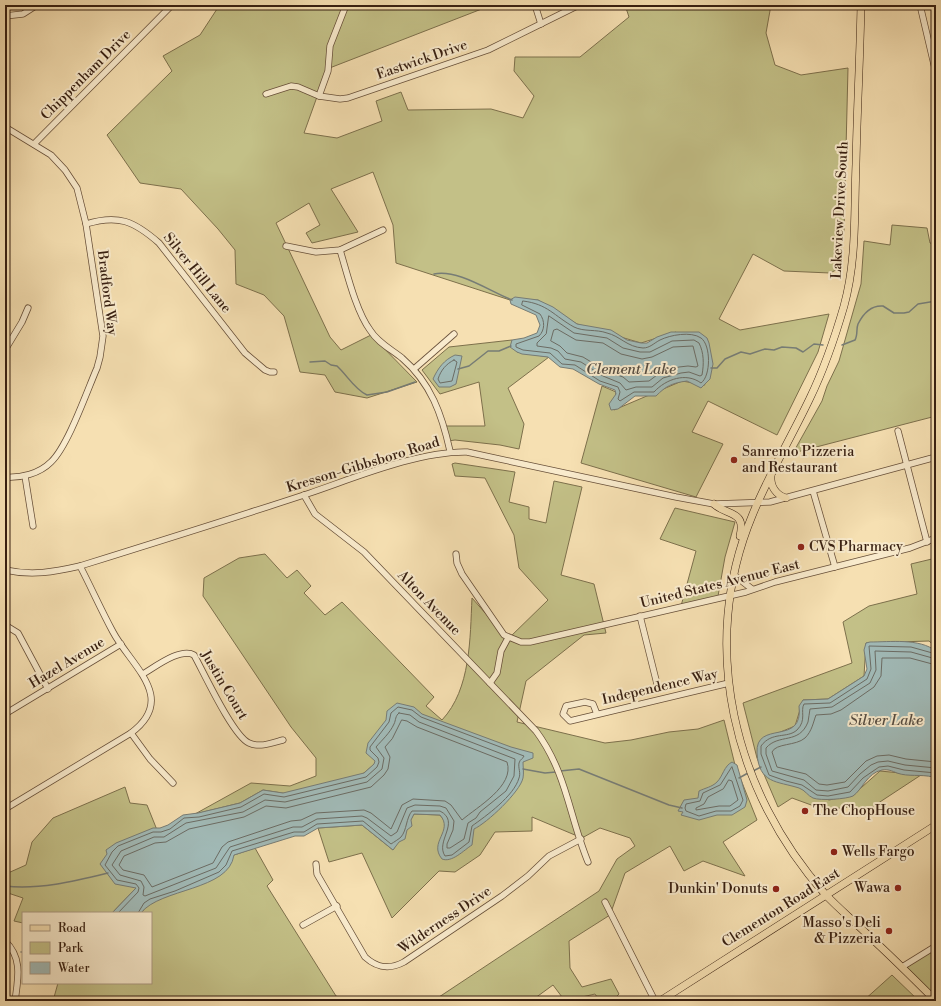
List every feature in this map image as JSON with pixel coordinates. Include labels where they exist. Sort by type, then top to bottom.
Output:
[{"type":"main road","name":"Lakeview Drive South","points":[[861,5],[854,236],[848,286],[833,341],[824,367],[758,502],[739,551],[734,575],[727,631],[729,683],[736,727],[755,786],[774,822],[794,853],[826,895],[936,1001]]},
{"type":"main road","points":[[771,475],[772,484],[776,492],[786,498]]},
{"type":"main road","points":[[714,504],[731,512],[741,523],[739,551]]},
{"type":"main road","name":"Clementon Road East","points":[[660,1001],[936,825]]},
{"type":"street","points":[[5,16],[23,14],[37,5]]},
{"type":"street","name":"Chippenham Drive","points":[[34,144],[172,5]]},
{"type":"street","points":[[319,96],[328,71],[330,46],[346,5]]},
{"type":"street","points":[[536,5],[541,24]]},
{"type":"street","name":"Eastwick Drive","points":[[266,94],[290,86],[298,86],[319,96],[340,99],[376,89],[488,50],[579,5]]},
{"type":"street","points":[[920,5],[936,73]]},
{"type":"street","name":"Bradford Way","points":[[5,127],[51,155],[72,180],[81,199],[103,336],[100,357],[82,404],[62,447],[51,462],[43,469],[25,476],[5,477]]},
{"type":"street","name":"Silver Hill Lane","points":[[86,224],[102,219],[114,219],[133,224],[143,229],[159,243],[246,354],[265,370],[274,372]]},
{"type":"street","points":[[286,246],[316,252],[340,250],[384,230]]},
{"type":"street","points":[[340,250],[354,294],[369,330],[381,343],[414,370],[425,383],[439,410],[450,452]]},
{"type":"street","points":[[5,350],[22,322],[28,308]]},
{"type":"street","points":[[414,370],[454,334]]},
{"type":"street","points":[[898,431],[927,542]]},
{"type":"street","name":"Kresson-Gibbsboro Road","points":[[5,570],[22,574],[42,574],[80,566],[370,473],[429,456],[450,452],[467,452],[714,504],[770,502],[936,457]]},
{"type":"street","points":[[25,476],[33,526]]},
{"type":"street","points":[[813,491],[835,567]]},
{"type":"street","name":"Alton Avenue","points":[[304,495],[315,514],[364,552],[536,731],[554,760],[566,790],[588,862]]},
{"type":"street","name":"United States Avenue East","points":[[508,638],[521,642],[530,642],[752,589],[910,548],[936,538]]},
{"type":"street","points":[[456,554],[457,563],[462,574],[508,638],[501,651],[497,673],[490,683]]},
{"type":"street","points":[[5,809],[131,733],[144,722],[150,709],[151,692],[148,683],[120,644],[80,566]]},
{"type":"street","points":[[734,575],[752,589]]},
{"type":"street","points":[[640,616],[657,684]]},
{"type":"street","points":[[5,625],[18,633],[48,689]]},
{"type":"street","name":"Hazel Avenue","points":[[5,714],[120,644]]},
{"type":"street","name":"Justin Court","points":[[143,674],[180,653],[190,653],[194,655],[233,725],[242,738],[248,743],[260,746],[282,740]]},
{"type":"street","name":"Independence Way","points":[[597,714],[593,704],[585,702],[566,706],[563,714],[570,721],[729,683]]},
{"type":"street","points":[[131,733],[150,759],[173,783]]},
{"type":"street","name":"Wilderness Drive","points":[[316,864],[317,874],[337,906],[365,957],[370,962],[382,967],[392,967],[404,962],[502,896],[528,876],[549,856],[581,839]]},
{"type":"street","points":[[605,902],[655,1001]]},
{"type":"street","points":[[303,924],[337,906]]},
{"type":"street","points":[[5,941],[18,961],[19,974],[15,1001]]},
{"type":"street","points":[[902,967],[936,946]]},
{"type":"green space","points":[[232,5],[492,5],[327,69],[304,133],[337,138],[382,121],[376,101],[401,92],[408,110],[491,109],[523,118],[534,96],[514,71],[515,57],[580,57],[629,17],[625,5],[771,5],[766,33],[775,65],[801,75],[848,68],[844,230],[838,269],[830,273],[784,271],[753,254],[719,319],[740,330],[829,314],[818,352],[777,435],[708,401],[692,432],[723,444],[696,497],[581,463],[602,386],[616,392],[614,410],[682,381],[705,385],[676,332],[641,343],[577,324],[538,300],[510,300],[396,263],[393,225],[373,172],[331,189],[358,232],[312,243],[306,233],[320,225],[309,203],[276,223],[330,337],[341,350],[371,335],[417,382],[367,398],[335,392],[325,375],[300,372],[284,316],[264,295],[236,284],[235,250],[218,229],[181,189],[140,183],[107,135],[172,71],[163,56],[200,35],[217,9]]},
{"type":"green space","points":[[892,225],[927,228],[930,243],[936,245],[936,416],[793,453],[822,401],[827,386],[839,361],[861,284],[864,241],[890,245]]},
{"type":"green space","points":[[512,340],[517,352],[549,357],[508,388],[524,424],[519,449],[500,445],[455,440],[448,441],[445,426],[485,426],[479,382],[440,394],[422,370],[449,347]]},
{"type":"green space","points":[[455,463],[515,472],[509,502],[529,507],[529,519],[546,523],[554,481],[582,487],[561,575],[594,584],[606,633],[584,635],[526,681],[517,722],[605,743],[631,740],[669,732],[698,729],[724,720],[735,765],[757,820],[723,842],[745,876],[703,861],[684,871],[670,846],[625,873],[610,915],[569,941],[570,968],[582,987],[611,979],[619,994],[612,1001],[600,1001],[595,994],[565,1001],[553,985],[531,1001],[501,1001],[498,998],[490,1001],[433,1001],[599,891],[617,859],[635,846],[630,838],[600,828],[582,838],[532,817],[532,831],[495,832],[480,855],[455,872],[439,871],[392,918],[362,853],[329,862],[318,828],[362,825],[393,850],[414,814],[440,815],[446,823],[474,829],[377,762],[359,777],[288,794],[263,790],[240,803],[195,814],[251,783],[290,786],[316,776],[316,758],[291,727],[203,596],[204,578],[239,558],[265,554],[287,578],[297,570],[311,586],[304,593],[325,615],[342,602],[434,697],[426,706],[442,720],[452,707],[464,678],[471,630],[472,598],[508,639],[548,600],[519,568],[514,535],[485,478],[455,476],[452,464]]},
{"type":"green space","points":[[675,508],[735,522],[725,557],[718,596],[681,606],[696,551],[660,539]]},
{"type":"green space","points":[[936,558],[936,647],[929,641],[866,643],[864,676],[828,699],[803,700],[795,726],[761,740],[762,770],[757,758],[743,703],[852,663],[843,622],[869,606],[917,594],[911,564]]},
{"type":"green space","points":[[880,771],[921,775],[857,817],[848,807],[825,810],[792,798],[778,807],[763,772],[829,800],[853,795]]},
{"type":"green space","points":[[125,787],[130,803],[147,805],[157,830],[136,888],[113,912],[22,912],[22,923],[14,921],[23,898],[5,892],[5,868],[8,873],[26,865],[32,842],[53,818]]},
{"type":"green space","points":[[255,848],[273,880],[267,886],[336,996],[328,1001],[53,1001],[58,984],[152,984],[152,912],[142,912],[149,902],[234,855]]},
{"type":"green space","points":[[936,950],[936,1001],[902,967]]},
{"type":"green space","points":[[892,975],[919,1001],[863,1001]]},
{"type":"green space","points":[[336,996],[347,1001],[340,1001]]},
{"type":"water","name":"Clement Lake","points":[[515,297],[538,300],[553,307],[577,324],[611,330],[627,340],[641,343],[647,343],[657,337],[671,332],[699,332],[707,338],[709,343],[713,364],[710,379],[701,388],[687,381],[673,384],[666,387],[656,396],[635,396],[618,409],[611,410],[609,404],[616,394],[615,390],[599,384],[573,369],[560,367],[548,357],[522,354],[510,347],[512,340],[524,338],[537,333],[540,325],[536,315],[511,304],[510,300]]},
{"type":"water","points":[[455,355],[462,356],[456,384],[450,387],[439,387],[433,379],[435,375],[445,362]]},
{"type":"water","name":"Silver Lake","points":[[913,642],[936,651],[936,775],[933,777],[906,775],[888,770],[882,770],[872,774],[853,796],[827,799],[813,798],[799,788],[770,780],[761,771],[758,763],[758,743],[763,737],[787,730],[794,726],[799,718],[799,706],[803,700],[828,699],[864,676],[867,669],[864,650],[866,643]]},
{"type":"water","points":[[397,703],[414,707],[422,714],[511,747],[533,753],[533,758],[523,762],[523,778],[521,784],[510,799],[480,826],[474,829],[472,845],[462,853],[454,858],[446,860],[442,859],[438,853],[439,842],[444,826],[444,821],[440,815],[414,814],[411,820],[412,826],[407,830],[405,839],[399,842],[393,850],[362,825],[318,828],[304,836],[295,836],[234,855],[229,867],[220,876],[207,883],[163,898],[150,905],[142,912],[113,912],[136,888],[115,884],[100,864],[107,854],[106,850],[116,843],[153,828],[160,828],[168,825],[183,815],[240,803],[263,790],[283,793],[364,773],[374,764],[375,761],[366,753],[368,743],[386,720],[387,711]]},
{"type":"water","points":[[732,762],[737,765],[747,800],[745,807],[732,815],[717,815],[699,820],[681,815],[683,812],[678,811],[684,800],[698,798],[699,791],[715,784],[727,766]]},
{"type":"waterway","points":[[434,274],[443,273],[463,278],[512,300]]},
{"type":"waterway","points":[[842,345],[855,340],[858,324],[862,317],[875,307],[883,306],[894,313],[904,313],[909,312],[918,304],[936,301]]},
{"type":"waterway","points":[[711,368],[717,368],[725,359],[741,352],[750,354],[765,349],[774,350],[782,347],[796,348],[803,352],[814,344],[823,345]]},
{"type":"waterway","points":[[458,369],[469,366],[488,351],[499,351],[511,346]]},
{"type":"waterway","points":[[310,362],[325,361],[331,365],[337,366],[355,386],[367,395],[387,392],[415,382]]},
{"type":"waterway","points":[[753,771],[761,767]]},
{"type":"waterway","points":[[523,769],[545,773],[556,772]]},
{"type":"waterway","points":[[560,771],[579,769],[669,805],[682,808]]},
{"type":"waterway","points":[[739,778],[748,773]]},
{"type":"waterway","points":[[5,886],[44,886],[70,882],[108,873]]},
{"type":"place","name":"Sanremo Pizzeria and Restaurant","points":[[734,460]]},
{"type":"place","name":"CVS Pharmacy","points":[[801,547]]},
{"type":"place","name":"The ChopHouse","points":[[805,811]]},
{"type":"place","name":"Wells Fargo","points":[[834,852]]},
{"type":"place","name":"Wawa","points":[[898,888]]},
{"type":"place","name":"Dunkin' Donuts","points":[[776,889]]},
{"type":"place","name":"Masso's Deli & Pizzeria","points":[[889,931]]}]
